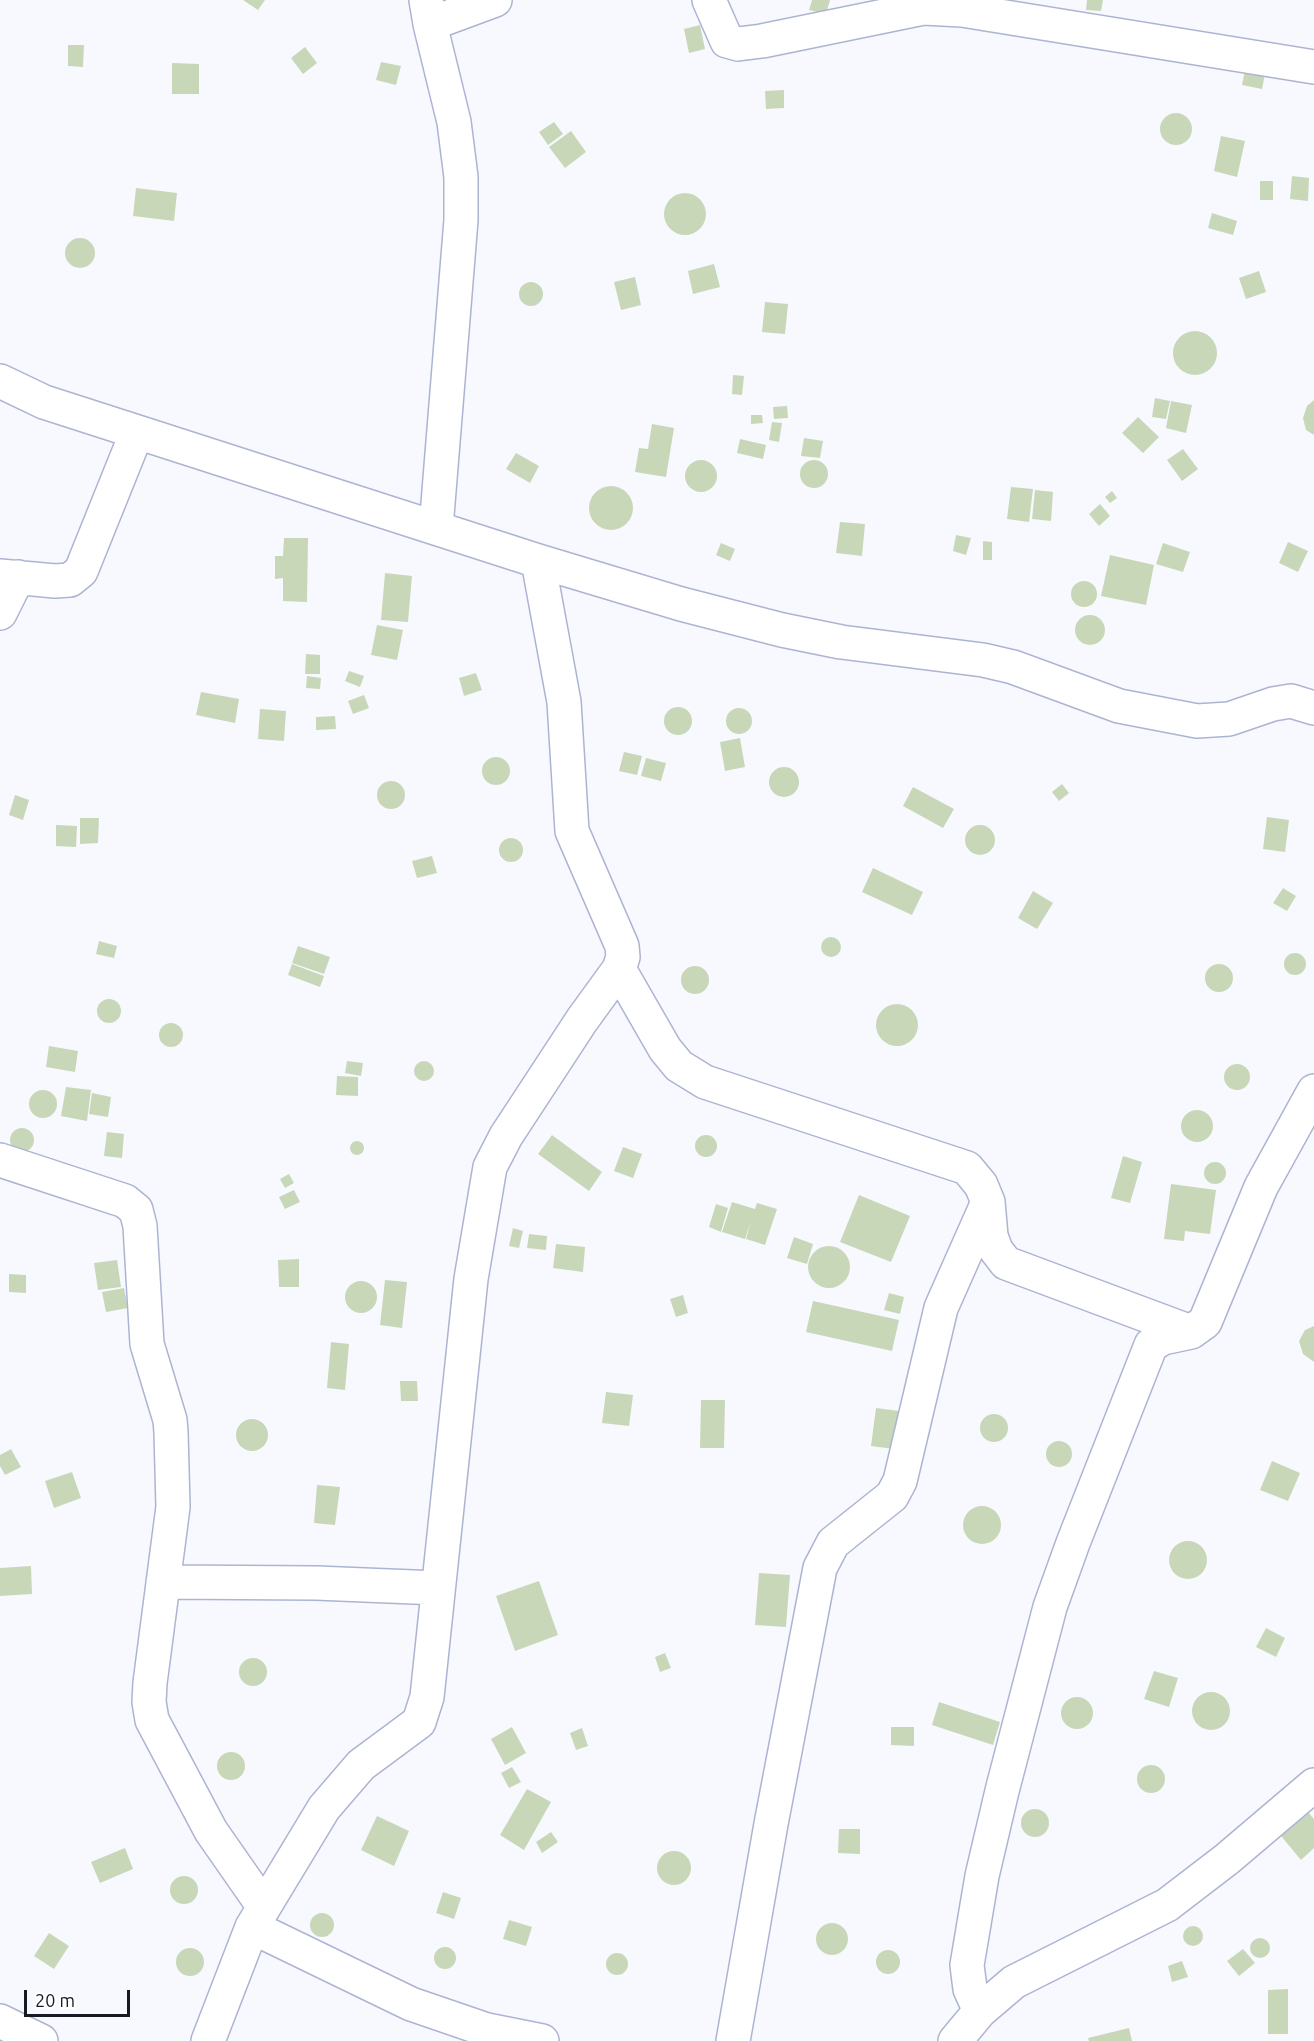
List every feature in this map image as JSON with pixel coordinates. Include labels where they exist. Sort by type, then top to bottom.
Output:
[{"type":"street","points":[[436,528],[461,220],[461,177],[454,122],[428,12],[495,0]]},
{"type":"street","points":[[709,0],[727,41],[738,44],[923,8],[962,10],[1314,67]]},
{"type":"street","points":[[0,381],[44,402],[538,561],[681,604],[782,630],[841,642],[983,660],[1013,667],[1119,706],[1197,721],[1229,720],[1273,704],[1291,701],[1314,708]]},
{"type":"street","points":[[0,613],[9,577],[70,580],[81,571],[137,432]]},
{"type":"street","points":[[208,2041],[258,1917],[324,1808],[361,1766],[418,1722],[427,1697],[471,1279],[490,1167],[506,1136],[582,1020],[619,969],[623,957],[622,946],[572,831],[564,702],[538,561]]},
{"type":"street","points":[[619,969],[664,1049],[679,1066],[705,1082],[967,1168],[981,1185],[988,1202],[991,1236],[996,1250],[1006,1263],[1191,1332]]},
{"type":"street","points":[[980,2011],[970,1989],[967,1965],[982,1876],[1050,1607],[1073,1543],[1151,1346],[1163,1338],[1191,1332],[1205,1322],[1261,1187],[1314,1091]]},
{"type":"street","points":[[0,1160],[125,1202],[136,1210],[140,1226],[147,1344],[170,1420],[171,1432],[173,1507],[150,1683],[149,1702],[152,1720],[258,1917],[411,2004],[487,2030],[542,2041]]},
{"type":"street","points":[[733,2041],[773,1812],[820,1568],[832,1543],[892,1496],[900,1481],[941,1308],[988,1202]]},
{"type":"street","points":[[163,1582],[316,1583],[438,1588]]},
{"type":"street","points":[[955,2041],[980,2011],[1014,1982],[1167,1905],[1227,1859],[1314,1785]]},
{"type":"street","points":[[0,2021],[41,2041]]},
{"type":"building","points":[[243,0],[265,0],[258,10]]},
{"type":"building","points":[[812,0],[830,0],[826,14],[809,10]]},
{"type":"building","points":[[1087,0],[1103,0],[1101,11],[1086,10]]},
{"type":"building","points":[[700,25],[705,49],[689,53],[684,29]]},
{"type":"building","points":[[68,45],[84,45],[83,67],[68,66]]},
{"type":"building","points":[[305,47],[317,63],[303,74],[291,58]]},
{"type":"building","points":[[381,62],[401,66],[396,85],[376,80]]},
{"type":"building","points":[[172,63],[199,64],[199,94],[172,94]]},
{"type":"building","points":[[1245,70],[1265,74],[1262,89],[1242,85]]},
{"type":"building","points":[[784,90],[784,108],[766,109],[765,91]]},
{"type":"building","points":[[1176,113],[1188,117],[1192,129],[1188,141],[1176,145],[1164,141],[1160,129],[1164,117]]},
{"type":"building","points":[[554,122],[563,134],[548,145],[539,132]]},
{"type":"building","points":[[571,131],[586,152],[565,168],[549,147]]},
{"type":"building","points":[[1221,136],[1245,141],[1237,177],[1214,171]]},
{"type":"building","points":[[1292,176],[1309,178],[1308,201],[1290,199]]},
{"type":"building","points":[[1260,181],[1273,181],[1273,200],[1260,200]]},
{"type":"building","points":[[136,188],[177,193],[174,221],[133,216]]},
{"type":"building","points":[[685,193],[700,199],[706,214],[700,229],[685,235],[670,229],[664,214],[670,199]]},
{"type":"building","points":[[1212,213],[1237,221],[1233,235],[1208,228]]},
{"type":"building","points":[[80,238],[91,242],[95,253],[91,264],[80,268],[69,264],[65,253],[69,242]]},
{"type":"building","points":[[714,264],[720,287],[693,294],[688,271]]},
{"type":"building","points":[[1259,271],[1266,292],[1246,299],[1239,278]]},
{"type":"building","points":[[635,277],[641,305],[621,310],[614,282]]},
{"type":"building","points":[[531,282],[536,283],[542,289],[542,299],[536,305],[531,306],[526,305],[520,299],[519,294],[520,289],[526,283]]},
{"type":"building","points":[[765,302],[788,304],[785,334],[762,332]]},
{"type":"building","points":[[1195,331],[1204,332],[1211,337],[1216,344],[1216,362],[1211,369],[1204,374],[1195,375],[1186,374],[1179,369],[1174,362],[1173,353],[1174,344],[1179,337],[1186,332]]},
{"type":"building","points":[[733,375],[744,376],[742,395],[732,394]]},
{"type":"building","points":[[1155,398],[1170,401],[1166,419],[1152,417]]},
{"type":"building","points":[[1314,400],[1314,435],[1306,430],[1303,418],[1307,406]]},
{"type":"building","points":[[1171,401],[1192,405],[1186,433],[1166,428]]},
{"type":"building","points":[[787,406],[788,418],[774,419],[773,407]]},
{"type":"building","points":[[751,415],[762,415],[763,423],[751,424]]},
{"type":"building","points":[[1138,417],[1159,437],[1143,453],[1122,433]]},
{"type":"building","points":[[772,422],[782,423],[779,442],[769,440]]},
{"type":"building","points":[[652,424],[674,428],[666,477],[635,472],[639,448],[648,449]]},
{"type":"building","points":[[804,438],[823,441],[820,458],[801,456]]},
{"type":"building","points":[[740,439],[766,445],[763,459],[737,453]]},
{"type":"building","points":[[1183,449],[1198,469],[1182,481],[1167,460]]},
{"type":"building","points":[[516,453],[539,466],[530,483],[506,469]]},
{"type":"building","points":[[701,460],[713,464],[717,476],[713,488],[701,492],[689,488],[685,476],[689,464]]},
{"type":"building","points":[[814,460],[824,464],[828,474],[824,484],[814,488],[804,484],[800,474],[804,464]]},
{"type":"building","points":[[611,486],[620,487],[627,492],[632,499],[632,517],[627,524],[620,529],[611,530],[602,529],[595,524],[590,517],[589,508],[590,499],[595,492],[602,487]]},
{"type":"building","points":[[1011,487],[1033,489],[1029,522],[1007,519]]},
{"type":"building","points":[[1035,490],[1053,492],[1051,521],[1032,519]]},
{"type":"building","points":[[1112,491],[1117,498],[1110,503],[1105,497]]},
{"type":"building","points":[[1100,504],[1110,516],[1099,526],[1089,514]]},
{"type":"building","points":[[840,522],[865,524],[862,556],[836,553]]},
{"type":"building","points":[[956,535],[971,538],[966,555],[953,551]]},
{"type":"building","points":[[284,538],[308,538],[307,602],[283,601],[283,578],[275,579],[275,556],[283,556]]},
{"type":"building","points":[[983,541],[992,542],[992,560],[983,560]]},
{"type":"building","points":[[1288,542],[1308,551],[1298,572],[1279,563]]},
{"type":"building","points":[[721,543],[735,549],[730,561],[716,555]]},
{"type":"building","points":[[1163,543],[1190,552],[1183,572],[1156,564]]},
{"type":"building","points":[[1110,555],[1154,565],[1146,605],[1101,596]]},
{"type":"building","points":[[385,573],[412,576],[408,622],[381,620]]},
{"type":"building","points":[[1084,581],[1093,585],[1097,594],[1093,603],[1084,607],[1075,603],[1071,594],[1075,585]]},
{"type":"building","points":[[1090,615],[1101,619],[1105,630],[1101,641],[1090,645],[1079,641],[1075,630],[1079,619]]},
{"type":"building","points":[[377,625],[403,630],[397,660],[371,655]]},
{"type":"building","points":[[306,654],[320,655],[320,674],[305,674]]},
{"type":"building","points":[[349,671],[364,676],[360,687],[345,681]]},
{"type":"building","points":[[476,673],[482,690],[464,696],[459,678]]},
{"type":"building","points":[[307,676],[321,678],[320,689],[306,688]]},
{"type":"building","points":[[201,692],[239,699],[235,723],[196,715]]},
{"type":"building","points":[[364,695],[369,708],[353,714],[348,701]]},
{"type":"building","points":[[678,707],[688,711],[692,721],[688,731],[678,735],[668,731],[664,721],[668,711]]},
{"type":"building","points":[[739,708],[748,712],[752,721],[748,730],[739,734],[730,730],[726,721],[730,712]]},
{"type":"building","points":[[260,709],[286,711],[284,741],[258,739]]},
{"type":"building","points":[[335,716],[336,729],[316,730],[316,717]]},
{"type":"building","points":[[740,738],[745,767],[725,771],[720,742]]},
{"type":"building","points":[[624,752],[642,756],[637,775],[619,771]]},
{"type":"building","points":[[496,757],[506,761],[510,771],[506,781],[496,785],[486,781],[482,771],[486,761]]},
{"type":"building","points":[[646,758],[666,763],[661,781],[641,776]]},
{"type":"building","points":[[784,767],[795,771],[799,782],[795,793],[784,797],[773,793],[769,782],[773,771]]},
{"type":"building","points":[[391,781],[401,785],[405,795],[401,805],[391,809],[381,805],[377,795],[381,785]]},
{"type":"building","points":[[1062,784],[1069,793],[1059,801],[1052,792]]},
{"type":"building","points":[[913,787],[954,809],[943,828],[903,806]]},
{"type":"building","points":[[15,795],[29,800],[23,820],[9,815]]},
{"type":"building","points":[[1267,817],[1289,820],[1285,852],[1263,849]]},
{"type":"building","points":[[80,818],[99,818],[98,843],[80,844]]},
{"type":"building","points":[[56,825],[77,826],[76,847],[56,846]]},
{"type":"building","points":[[980,825],[991,829],[995,840],[991,851],[980,855],[969,851],[965,840],[969,829]]},
{"type":"building","points":[[511,838],[520,841],[523,850],[520,859],[511,862],[502,859],[499,850],[502,841]]},
{"type":"building","points":[[432,856],[437,873],[417,878],[412,861]]},
{"type":"building","points":[[873,868],[923,892],[912,915],[862,892]]},
{"type":"building","points":[[1283,888],[1296,896],[1287,911],[1273,903]]},
{"type":"building","points":[[1033,891],[1053,903],[1037,929],[1018,918]]},
{"type":"building","points":[[831,937],[838,940],[841,947],[838,954],[831,957],[824,954],[821,947],[824,940]]},
{"type":"building","points":[[99,941],[117,946],[114,958],[96,954]]},
{"type":"building","points":[[298,946],[330,957],[324,974],[292,963]]},
{"type":"building","points":[[1295,953],[1303,956],[1306,964],[1303,972],[1295,975],[1287,972],[1284,964],[1287,956]]},
{"type":"building","points":[[292,964],[324,976],[320,987],[288,975]]},
{"type":"building","points":[[1219,964],[1229,968],[1233,978],[1229,988],[1219,992],[1209,988],[1205,978],[1209,968]]},
{"type":"building","points":[[695,966],[705,970],[709,980],[705,990],[695,994],[685,990],[681,980],[685,970]]},
{"type":"building","points":[[109,999],[118,1002],[121,1011],[118,1020],[109,1023],[100,1020],[97,1011],[100,1002]]},
{"type":"building","points":[[897,1004],[912,1010],[918,1025],[912,1040],[897,1046],[882,1040],[876,1025],[882,1010]]},
{"type":"building","points":[[171,1023],[180,1026],[183,1035],[180,1044],[171,1047],[162,1044],[159,1035],[162,1026]]},
{"type":"building","points":[[49,1046],[78,1051],[75,1072],[46,1067]]},
{"type":"building","points":[[347,1061],[363,1063],[361,1076],[345,1073]]},
{"type":"building","points":[[424,1061],[431,1064],[434,1071],[431,1078],[424,1081],[417,1078],[414,1071],[417,1064]]},
{"type":"building","points":[[1237,1064],[1246,1068],[1250,1077],[1246,1086],[1237,1090],[1228,1086],[1224,1077],[1228,1068]]},
{"type":"building","points":[[337,1076],[358,1077],[358,1096],[336,1095]]},
{"type":"building","points":[[66,1087],[91,1090],[87,1121],[61,1116]]},
{"type":"building","points":[[43,1090],[53,1094],[57,1104],[53,1114],[43,1118],[33,1114],[29,1104],[33,1094]]},
{"type":"building","points":[[92,1093],[111,1097],[108,1117],[89,1114]]},
{"type":"building","points":[[1197,1110],[1208,1115],[1213,1126],[1208,1137],[1197,1142],[1186,1137],[1181,1126],[1186,1115]]},
{"type":"building","points":[[22,1128],[31,1131],[34,1140],[31,1149],[22,1152],[13,1149],[10,1140],[13,1131]]},
{"type":"building","points":[[107,1132],[124,1134],[122,1158],[104,1156]]},
{"type":"building","points":[[552,1135],[602,1172],[589,1191],[538,1154]]},
{"type":"building","points":[[702,1135],[710,1135],[717,1142],[717,1150],[710,1157],[702,1157],[695,1150],[695,1142]]},
{"type":"building","points":[[354,1141],[360,1141],[364,1148],[360,1155],[354,1155],[350,1151],[350,1145]]},
{"type":"building","points":[[623,1147],[642,1154],[633,1178],[614,1171]]},
{"type":"building","points":[[1123,1156],[1142,1162],[1130,1203],[1111,1198]]},
{"type":"building","points":[[1215,1162],[1223,1165],[1226,1173],[1223,1181],[1215,1184],[1207,1181],[1204,1173],[1207,1165]]},
{"type":"building","points":[[289,1174],[294,1183],[285,1188],[280,1179]]},
{"type":"building","points":[[1171,1184],[1216,1190],[1210,1234],[1185,1231],[1184,1241],[1164,1239]]},
{"type":"building","points":[[294,1190],[300,1202],[285,1209],[279,1197]]},
{"type":"building","points":[[859,1195],[910,1216],[891,1262],[840,1242]]},
{"type":"building","points":[[732,1202],[755,1209],[757,1203],[777,1209],[765,1245],[746,1239],[751,1221],[745,1239],[722,1232]]},
{"type":"building","points":[[716,1204],[728,1208],[721,1232],[709,1227]]},
{"type":"building","points":[[513,1228],[523,1231],[519,1248],[509,1246]]},
{"type":"building","points":[[529,1234],[547,1236],[546,1250],[527,1248]]},
{"type":"building","points":[[794,1237],[813,1244],[807,1264],[787,1258]]},
{"type":"building","points":[[556,1244],[585,1247],[583,1272],[553,1268]]},
{"type":"building","points":[[829,1246],[837,1247],[844,1252],[849,1259],[849,1275],[844,1282],[837,1287],[829,1288],[821,1287],[814,1282],[809,1275],[808,1267],[809,1259],[814,1252],[821,1247]]},
{"type":"building","points":[[299,1259],[299,1287],[279,1287],[278,1260]]},
{"type":"building","points":[[117,1260],[121,1287],[98,1290],[94,1263]]},
{"type":"building","points":[[9,1274],[26,1275],[26,1293],[9,1292]]},
{"type":"building","points":[[385,1280],[407,1282],[402,1328],[380,1325]]},
{"type":"building","points":[[361,1281],[372,1286],[377,1297],[372,1308],[361,1313],[350,1308],[345,1297],[350,1286]]},
{"type":"building","points":[[124,1288],[128,1308],[106,1312],[102,1292]]},
{"type":"building","points":[[889,1293],[904,1297],[900,1314],[884,1310]]},
{"type":"building","points":[[683,1295],[688,1313],[676,1317],[670,1299]]},
{"type":"building","points":[[813,1301],[899,1320],[892,1351],[806,1332]]},
{"type":"building","points":[[1314,1326],[1314,1362],[1303,1354],[1299,1341],[1305,1330]]},
{"type":"building","points":[[331,1342],[349,1344],[345,1390],[327,1388]]},
{"type":"building","points":[[400,1381],[417,1381],[418,1401],[401,1401]]},
{"type":"building","points":[[606,1392],[633,1395],[629,1426],[602,1423]]},
{"type":"building","points":[[701,1400],[725,1400],[724,1448],[700,1448]]},
{"type":"building","points":[[876,1408],[899,1411],[894,1449],[871,1446]]},
{"type":"building","points":[[994,1414],[1004,1418],[1008,1428],[1004,1438],[994,1442],[984,1438],[980,1428],[984,1418]]},
{"type":"building","points":[[252,1419],[264,1423],[268,1435],[264,1447],[252,1451],[240,1447],[236,1435],[240,1423]]},
{"type":"building","points":[[1059,1441],[1068,1445],[1072,1454],[1068,1463],[1059,1467],[1050,1463],[1046,1454],[1050,1445]]},
{"type":"building","points":[[11,1449],[21,1467],[5,1475],[0,1466],[0,1455]]},
{"type":"building","points":[[1272,1461],[1300,1473],[1288,1501],[1260,1490]]},
{"type":"building","points":[[72,1472],[81,1498],[54,1508],[45,1481]]},
{"type":"building","points":[[317,1485],[340,1487],[335,1525],[314,1523]]},
{"type":"building","points":[[982,1506],[995,1512],[1001,1525],[995,1538],[982,1544],[969,1538],[963,1525],[969,1512]]},
{"type":"building","points":[[1188,1541],[1201,1547],[1207,1560],[1201,1573],[1188,1579],[1175,1573],[1169,1560],[1175,1547]]},
{"type":"building","points":[[31,1566],[32,1594],[0,1596],[0,1568]]},
{"type":"building","points":[[759,1573],[790,1575],[786,1627],[755,1625]]},
{"type":"building","points":[[539,1581],[558,1635],[515,1651],[496,1596]]},
{"type":"building","points":[[1266,1628],[1285,1638],[1276,1657],[1256,1647]]},
{"type":"building","points":[[665,1653],[671,1668],[660,1672],[655,1657]]},
{"type":"building","points":[[253,1658],[263,1662],[267,1672],[263,1682],[253,1686],[243,1682],[239,1672],[243,1662]]},
{"type":"building","points":[[1154,1671],[1178,1678],[1169,1707],[1144,1699]]},
{"type":"building","points":[[1211,1692],[1224,1698],[1230,1711],[1224,1724],[1211,1730],[1198,1724],[1192,1711],[1198,1698]]},
{"type":"building","points":[[1077,1697],[1088,1702],[1093,1713],[1088,1724],[1077,1729],[1066,1724],[1061,1713],[1066,1702]]},
{"type":"building","points":[[939,1702],[1000,1722],[993,1745],[932,1725]]},
{"type":"building","points":[[512,1727],[526,1753],[505,1765],[491,1739]]},
{"type":"building","points":[[891,1727],[914,1727],[914,1746],[891,1745]]},
{"type":"building","points":[[582,1728],[588,1746],[576,1750],[570,1733]]},
{"type":"building","points":[[231,1752],[241,1756],[245,1766],[241,1776],[231,1780],[221,1776],[217,1766],[221,1756]]},
{"type":"building","points":[[1151,1765],[1161,1769],[1165,1779],[1161,1789],[1151,1793],[1141,1789],[1137,1779],[1141,1769]]},
{"type":"building","points":[[512,1767],[521,1782],[509,1788],[501,1773]]},
{"type":"building","points":[[527,1789],[551,1802],[524,1850],[500,1835]]},
{"type":"building","points":[[1035,1809],[1045,1813],[1049,1823],[1045,1833],[1035,1837],[1025,1833],[1021,1823],[1025,1813]]},
{"type":"building","points":[[1308,1812],[1314,1819],[1314,1848],[1301,1860],[1281,1836]]},
{"type":"building","points":[[377,1816],[409,1831],[394,1866],[361,1850]]},
{"type":"building","points":[[839,1829],[860,1829],[860,1854],[838,1853]]},
{"type":"building","points":[[551,1832],[558,1842],[542,1853],[536,1842]]},
{"type":"building","points":[[125,1848],[133,1869],[100,1883],[91,1862]]},
{"type":"building","points":[[674,1851],[686,1856],[691,1868],[686,1880],[674,1885],[662,1880],[657,1868],[662,1856]]},
{"type":"building","points":[[184,1876],[194,1880],[198,1890],[194,1900],[184,1904],[174,1900],[170,1890],[174,1880]]},
{"type":"building","points":[[443,1892],[461,1898],[454,1919],[436,1913]]},
{"type":"building","points":[[317,1913],[327,1913],[334,1920],[334,1930],[327,1937],[317,1937],[310,1930],[310,1920]]},
{"type":"building","points":[[509,1920],[532,1927],[526,1946],[503,1939]]},
{"type":"building","points":[[832,1923],[843,1928],[848,1939],[843,1950],[832,1955],[821,1950],[816,1939],[821,1928]]},
{"type":"building","points":[[1193,1926],[1200,1929],[1203,1936],[1200,1943],[1193,1946],[1186,1943],[1183,1936],[1186,1929]]},
{"type":"building","points":[[49,1933],[69,1946],[54,1969],[34,1956]]},
{"type":"building","points":[[1260,1938],[1267,1941],[1270,1948],[1267,1955],[1260,1958],[1253,1955],[1250,1948],[1253,1941]]},
{"type":"building","points":[[445,1947],[453,1950],[456,1958],[453,1966],[445,1969],[437,1966],[434,1958],[437,1950]]},
{"type":"building","points":[[190,1948],[200,1952],[204,1962],[200,1972],[190,1976],[180,1972],[176,1962],[180,1952]]},
{"type":"building","points":[[1243,1949],[1255,1963],[1239,1976],[1227,1961]]},
{"type":"building","points":[[888,1950],[897,1953],[900,1962],[897,1971],[888,1974],[879,1971],[876,1962],[879,1953]]},
{"type":"building","points":[[617,1953],[625,1956],[628,1964],[625,1972],[617,1975],[609,1972],[606,1964],[609,1956]]},
{"type":"building","points":[[1182,1961],[1188,1977],[1172,1982],[1168,1966]]},
{"type":"building","points":[[1288,1989],[1288,2034],[1268,2034],[1268,1990]]},
{"type":"building","points":[[1129,2028],[1132,2041],[1089,2041],[1088,2038]]}]
